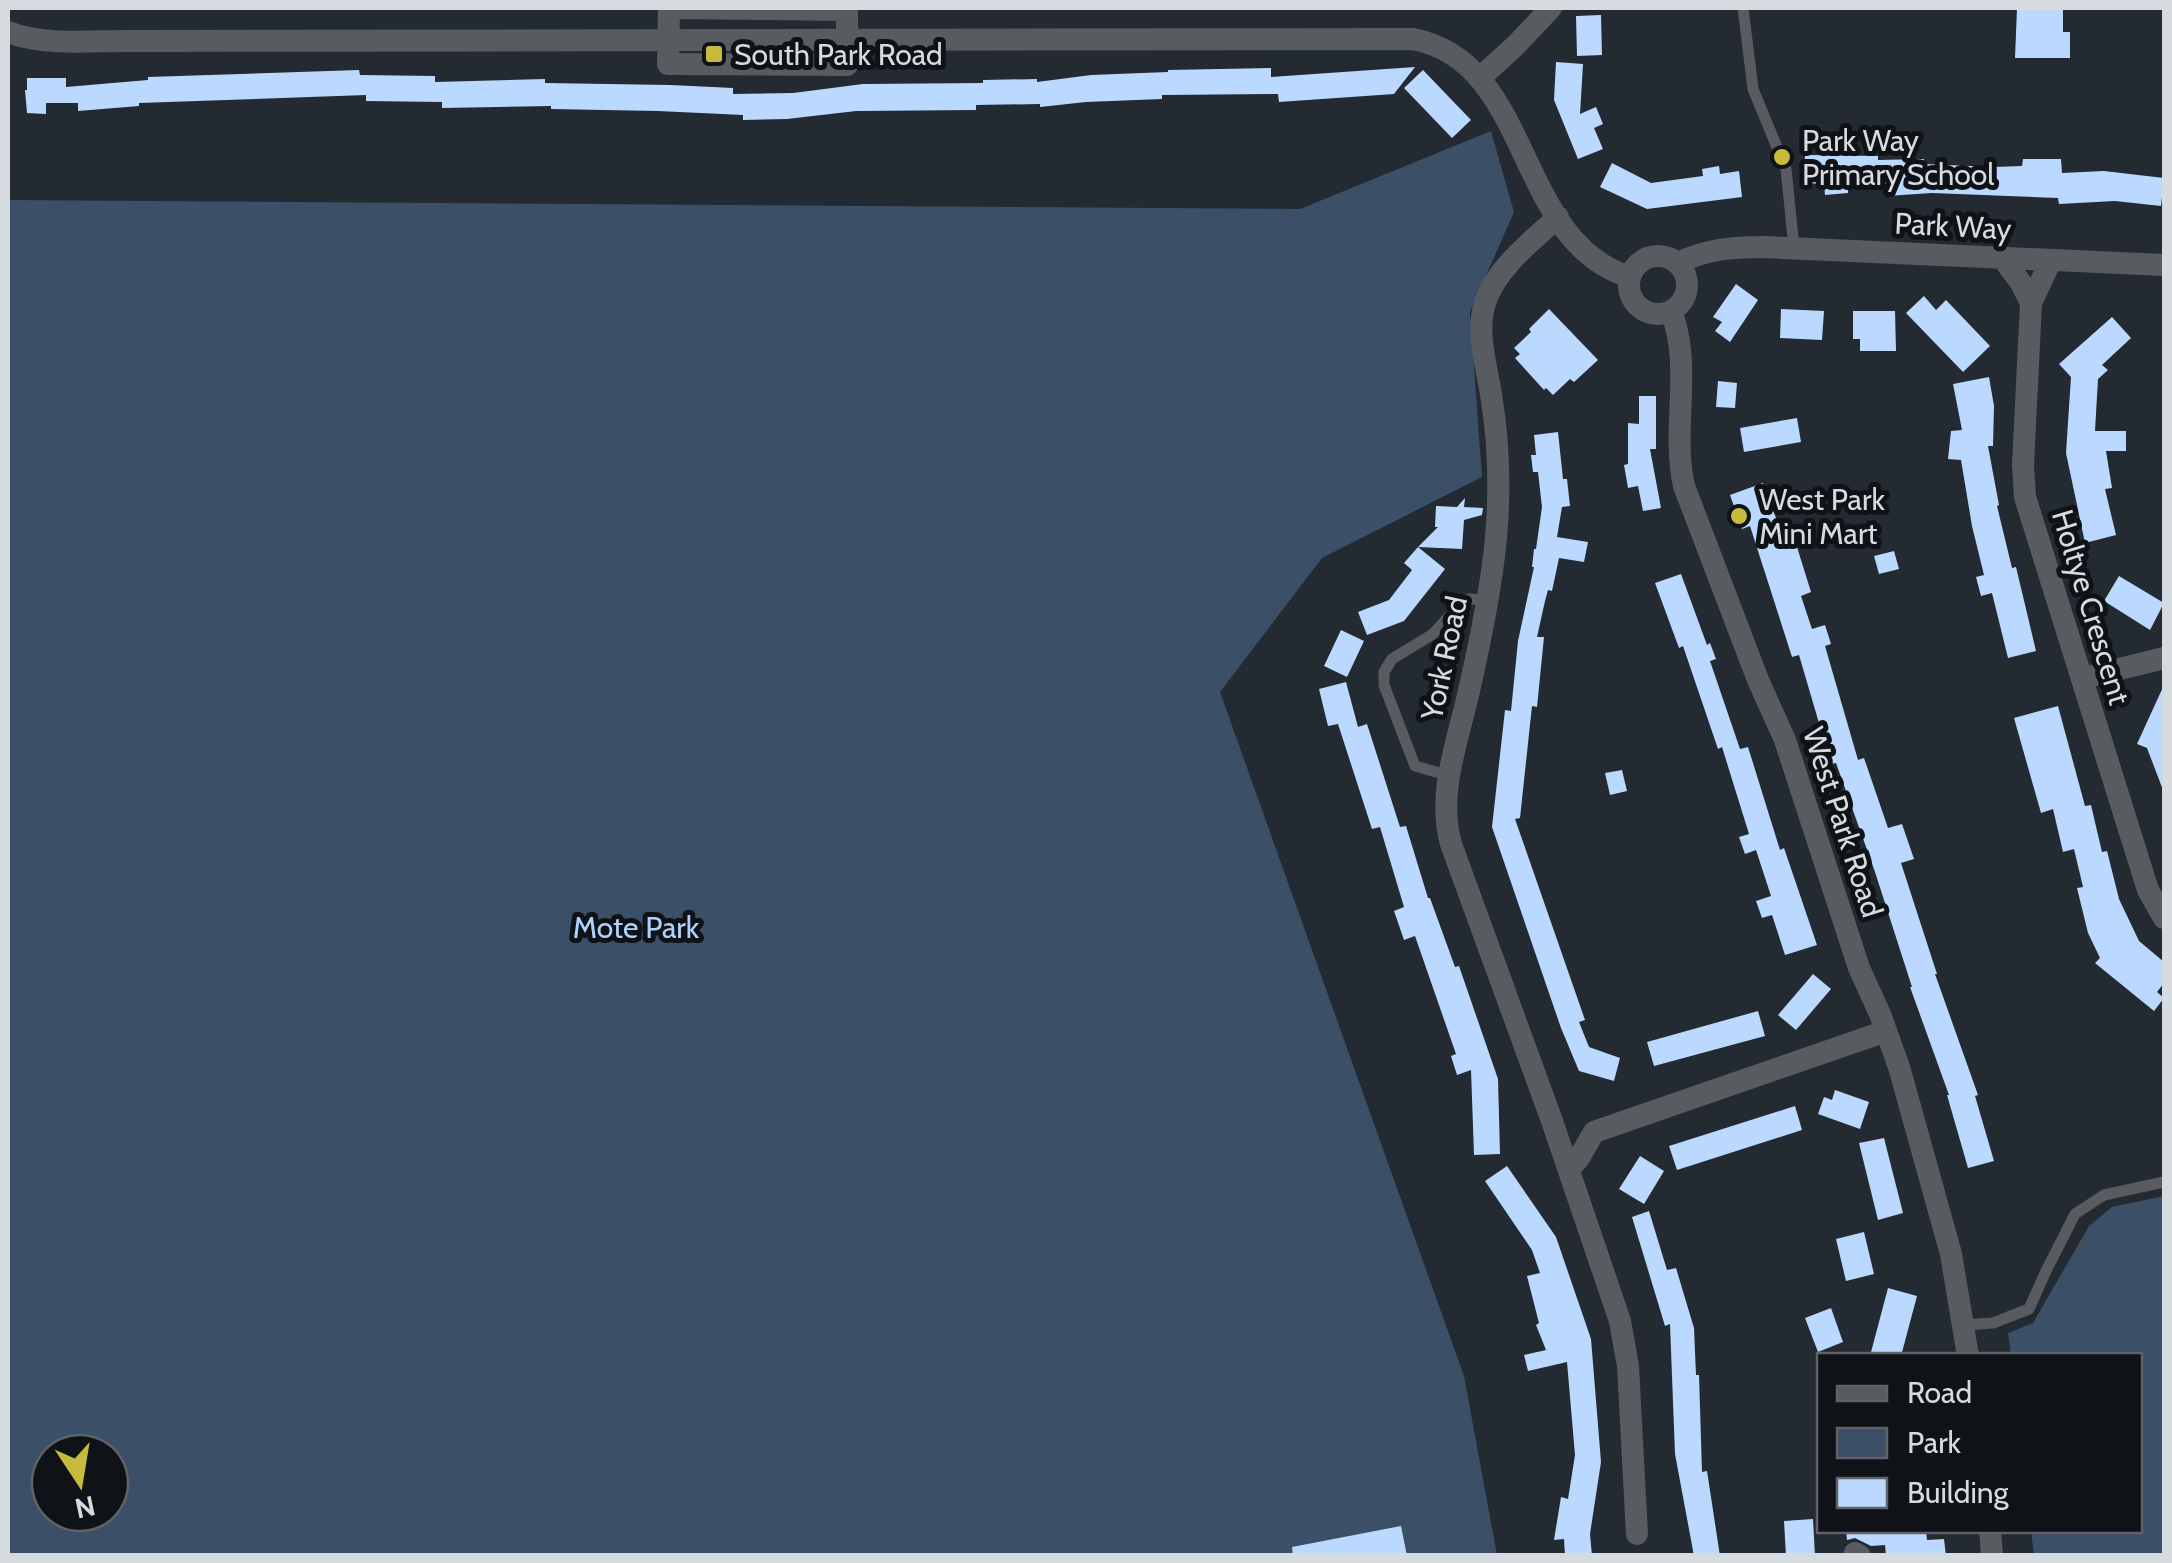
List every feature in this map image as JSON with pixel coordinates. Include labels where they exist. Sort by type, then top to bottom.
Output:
[{"type":"street","points":[[1481,77],[1551,8]]},
{"type":"street","points":[[8,32],[56,40],[1413,38],[1446,48],[1481,77],[1540,190],[1572,237],[1598,264],[1630,277]]},
{"type":"street","name":"York Road","points":[[1558,217],[1506,268],[1491,289],[1483,312],[1499,488],[1496,536],[1488,600],[1445,813],[1451,844],[1614,1299],[1628,1366],[1637,1534]]},
{"type":"street","name":"Park Way","points":[[1678,263],[1700,252],[1738,247],[2164,265]]},
{"type":"street","points":[[1652,256],[1666,257],[1678,263],[1685,275],[1682,302],[1671,311],[1654,314],[1639,307],[1630,294],[1630,277],[1640,262],[1652,256]]},
{"type":"street","points":[[2004,259],[2030,303]]},
{"type":"street","name":"Holtye Crescent","points":[[2051,260],[2030,303],[2023,483],[2148,890],[2164,918]]},
{"type":"street","name":"West Park Road","points":[[1671,311],[1682,351],[1678,436],[1684,486],[1785,740],[1859,968],[1904,1086],[1951,1254],[1968,1353]]},
{"type":"street","points":[[2084,678],[2164,658]]},
{"type":"street","points":[[1568,1169],[1594,1132],[1886,1032]]},
{"type":"street","points":[[1552,1122],[1567,1120],[1594,1132]]},
{"type":"lane","points":[[1743,8],[1753,89],[1786,169],[1794,248]]},
{"type":"lane","points":[[1450,776],[1415,766],[1384,686],[1384,672],[1392,659],[1432,634],[1461,603],[1469,599],[1488,600]]},
{"type":"lane","points":[[1964,1326],[1994,1323],[2029,1309],[2075,1214],[2104,1195],[2164,1182]]},
{"type":"green space","name":"Mote Park","points":[[1491,131],[1514,212],[1470,312],[1482,477],[1322,558],[1220,692],[1464,1376],[1497,1555],[8,1556],[8,200],[1300,209]]},
{"type":"green space","points":[[2164,1196],[2164,1555],[2034,1555],[2031,1533],[2142,1533],[2142,1353],[2011,1353],[2008,1333],[2033,1323],[2089,1226],[2112,1207]]},
{"type":"building","points":[[2017,8],[2063,8],[2063,32],[2070,32],[2070,58],[2015,58]]},
{"type":"building","points":[[1601,15],[1602,55],[1577,56],[1576,16]]},
{"type":"building","points":[[1556,62],[1583,64],[1580,114],[1596,107],[1603,124],[1594,128],[1603,149],[1578,159],[1554,100]]},
{"type":"building","points":[[1415,67],[1394,94],[1279,102],[1278,94],[1162,95],[1162,99],[1040,107],[976,105],[976,110],[856,111],[743,120],[743,115],[551,106],[442,108],[442,102],[366,101],[366,95],[139,103],[78,111],[78,103],[46,103],[46,114],[27,113],[25,90],[27,78],[66,78],[66,87],[148,77],[359,70],[360,75],[435,76],[435,82],[545,79],[545,83],[733,88],[733,94],[793,93],[863,84],[1037,82],[1168,70],[1271,68],[1271,77]]},
{"type":"building","points":[[1423,70],[1471,120],[1452,138],[1404,88]]},
{"type":"building","points":[[1805,155],[1878,156],[1878,160],[1924,159],[1924,164],[1993,167],[2022,166],[2023,159],[2061,159],[2062,173],[2104,171],[2164,178],[2161,206],[2115,201],[2059,204],[2058,198],[1932,193],[1886,196],[1886,184],[1848,183],[1848,193],[1825,195],[1824,184],[1804,183]]},
{"type":"building","points":[[1612,163],[1651,183],[1703,176],[1702,169],[1719,166],[1720,174],[1739,171],[1742,197],[1647,209],[1600,187]]},
{"type":"building","points":[[1736,284],[1758,300],[1730,342],[1715,331],[1722,322],[1713,317]]},
{"type":"building","points":[[1924,296],[1936,310],[1946,300],[1990,346],[1963,372],[1906,313]]},
{"type":"building","points":[[1549,309],[1598,360],[1553,395],[1515,358],[1520,354],[1514,348]]},
{"type":"building","points":[[1781,309],[1824,311],[1822,340],[1780,338]]},
{"type":"building","points":[[1853,311],[1895,311],[1896,351],[1860,351],[1860,339],[1853,339]]},
{"type":"building","points":[[2112,317],[2131,338],[2102,365],[2108,370],[2098,379],[2095,431],[2126,431],[2126,451],[2106,451],[2112,488],[2105,489],[2116,535],[2085,543],[2066,453],[2071,377],[2059,364]]},
{"type":"building","points":[[1989,377],[1994,406],[1993,446],[1988,446],[1997,506],[2036,651],[2008,658],[1992,593],[1981,596],[1976,577],[1984,575],[1961,460],[1948,459],[1951,431],[1962,430],[1953,384]]},
{"type":"building","points":[[1718,381],[1737,383],[1735,408],[1716,407]]},
{"type":"building","points":[[1639,396],[1656,396],[1656,449],[1650,449],[1661,508],[1643,511],[1638,486],[1628,488],[1624,465],[1628,464],[1628,423],[1639,424]]},
{"type":"building","points":[[1797,418],[1801,442],[1744,452],[1740,428]]},
{"type":"building","points":[[1558,432],[1570,506],[1562,507],[1557,537],[1588,542],[1584,562],[1559,558],[1552,591],[1548,590],[1545,601],[1537,637],[1544,637],[1537,707],[1532,706],[1520,818],[1515,819],[1585,1020],[1579,1022],[1589,1047],[1620,1058],[1614,1081],[1579,1071],[1492,827],[1505,710],[1511,711],[1518,641],[1542,507],[1538,472],[1533,472],[1531,455],[1536,455],[1534,435]]},
{"type":"building","points":[[1763,483],[1782,534],[1792,531],[1811,592],[1801,596],[1812,629],[1825,625],[1831,644],[1825,646],[1858,760],[1864,758],[1888,828],[1902,824],[1914,859],[1901,863],[1978,1095],[1975,1096],[1994,1161],[1968,1168],[1949,1095],[1910,987],[1875,872],[1836,763],[1831,764],[1799,655],[1792,657],[1750,526],[1742,529],[1730,495]]},
{"type":"building","points":[[1465,498],[1464,507],[1483,508],[1482,515],[1464,520],[1462,549],[1418,547],[1438,527],[1436,506],[1457,507]]},
{"type":"building","points":[[1418,547],[1445,569],[1404,621],[1367,635],[1358,612],[1389,600],[1412,570],[1404,563]]},
{"type":"building","points":[[1894,551],[1899,569],[1879,574],[1874,556]]},
{"type":"building","points":[[1681,574],[1716,659],[1710,661],[1740,749],[1748,747],[1780,850],[1784,848],[1817,945],[1785,955],[1772,915],[1762,918],[1756,901],[1771,896],[1756,850],[1745,854],[1739,837],[1749,834],[1722,747],[1718,749],[1683,646],[1679,648],[1655,583]]},
{"type":"building","points":[[2119,576],[2164,603],[2150,630],[2104,601]]},
{"type":"building","points":[[1341,630],[1364,641],[1347,677],[1324,666]]},
{"type":"building","points":[[1346,682],[1358,727],[1367,724],[1400,827],[1406,826],[1428,898],[1455,967],[1459,966],[1498,1079],[1500,1154],[1474,1155],[1471,1070],[1457,1075],[1451,1056],[1456,1054],[1415,936],[1404,940],[1394,911],[1404,907],[1380,827],[1372,829],[1338,724],[1328,726],[1319,689]]},
{"type":"building","points":[[2164,685],[2163,790],[2147,748],[2137,744]]},
{"type":"building","points":[[2058,706],[2085,806],[2091,805],[2119,899],[2139,941],[2164,962],[2164,983],[2157,992],[2164,998],[2154,1011],[2095,963],[2100,958],[2088,933],[2077,888],[2083,887],[2074,849],[2063,852],[2053,809],[2041,813],[2014,718]]},
{"type":"building","points":[[1622,770],[1627,791],[1610,795],[1605,773]]},
{"type":"building","points":[[1813,974],[1831,989],[1796,1030],[1778,1015]]},
{"type":"building","points":[[1758,1011],[1765,1036],[1654,1066],[1647,1042]]},
{"type":"building","points":[[1835,1090],[1869,1102],[1860,1129],[1818,1114],[1824,1097],[1832,1100]]},
{"type":"building","points":[[1795,1106],[1802,1130],[1677,1170],[1669,1146]]},
{"type":"building","points":[[1884,1138],[1903,1213],[1878,1220],[1859,1143]]},
{"type":"building","points":[[1640,1156],[1664,1171],[1644,1204],[1619,1189]]},
{"type":"building","points":[[1507,1166],[1556,1237],[1591,1339],[1601,1462],[1590,1534],[1592,1556],[1565,1556],[1564,1539],[1554,1540],[1561,1497],[1568,1499],[1575,1455],[1567,1362],[1528,1371],[1524,1355],[1546,1350],[1536,1325],[1539,1323],[1527,1276],[1540,1273],[1532,1250],[1485,1181]]},
{"type":"building","points":[[1649,1211],[1667,1270],[1676,1268],[1694,1328],[1702,1472],[1707,1471],[1720,1556],[1694,1556],[1675,1454],[1670,1324],[1665,1326],[1632,1217]]},
{"type":"building","points":[[1864,1232],[1874,1274],[1846,1281],[1836,1239]]},
{"type":"building","points":[[1888,1288],[1917,1296],[1902,1353],[1871,1353]]},
{"type":"building","points":[[1831,1308],[1843,1342],[1818,1352],[1805,1318]]},
{"type":"building","points":[[1813,1519],[1815,1556],[1786,1556],[1784,1521]]},
{"type":"building","points":[[1401,1526],[1407,1556],[1293,1556],[1292,1547]]},
{"type":"building","points":[[1846,1533],[1926,1533],[1927,1540],[1944,1539],[1946,1556],[1886,1556],[1885,1545],[1871,1546],[1855,1538],[1847,1540]]},
{"type":"place","name":"South Park Road","points":[[714,54]]},
{"type":"place","name":"Park Way Primary School","points":[[1782,157]]},
{"type":"place","name":"West Park Mini Mart","points":[[1739,516]]}]
